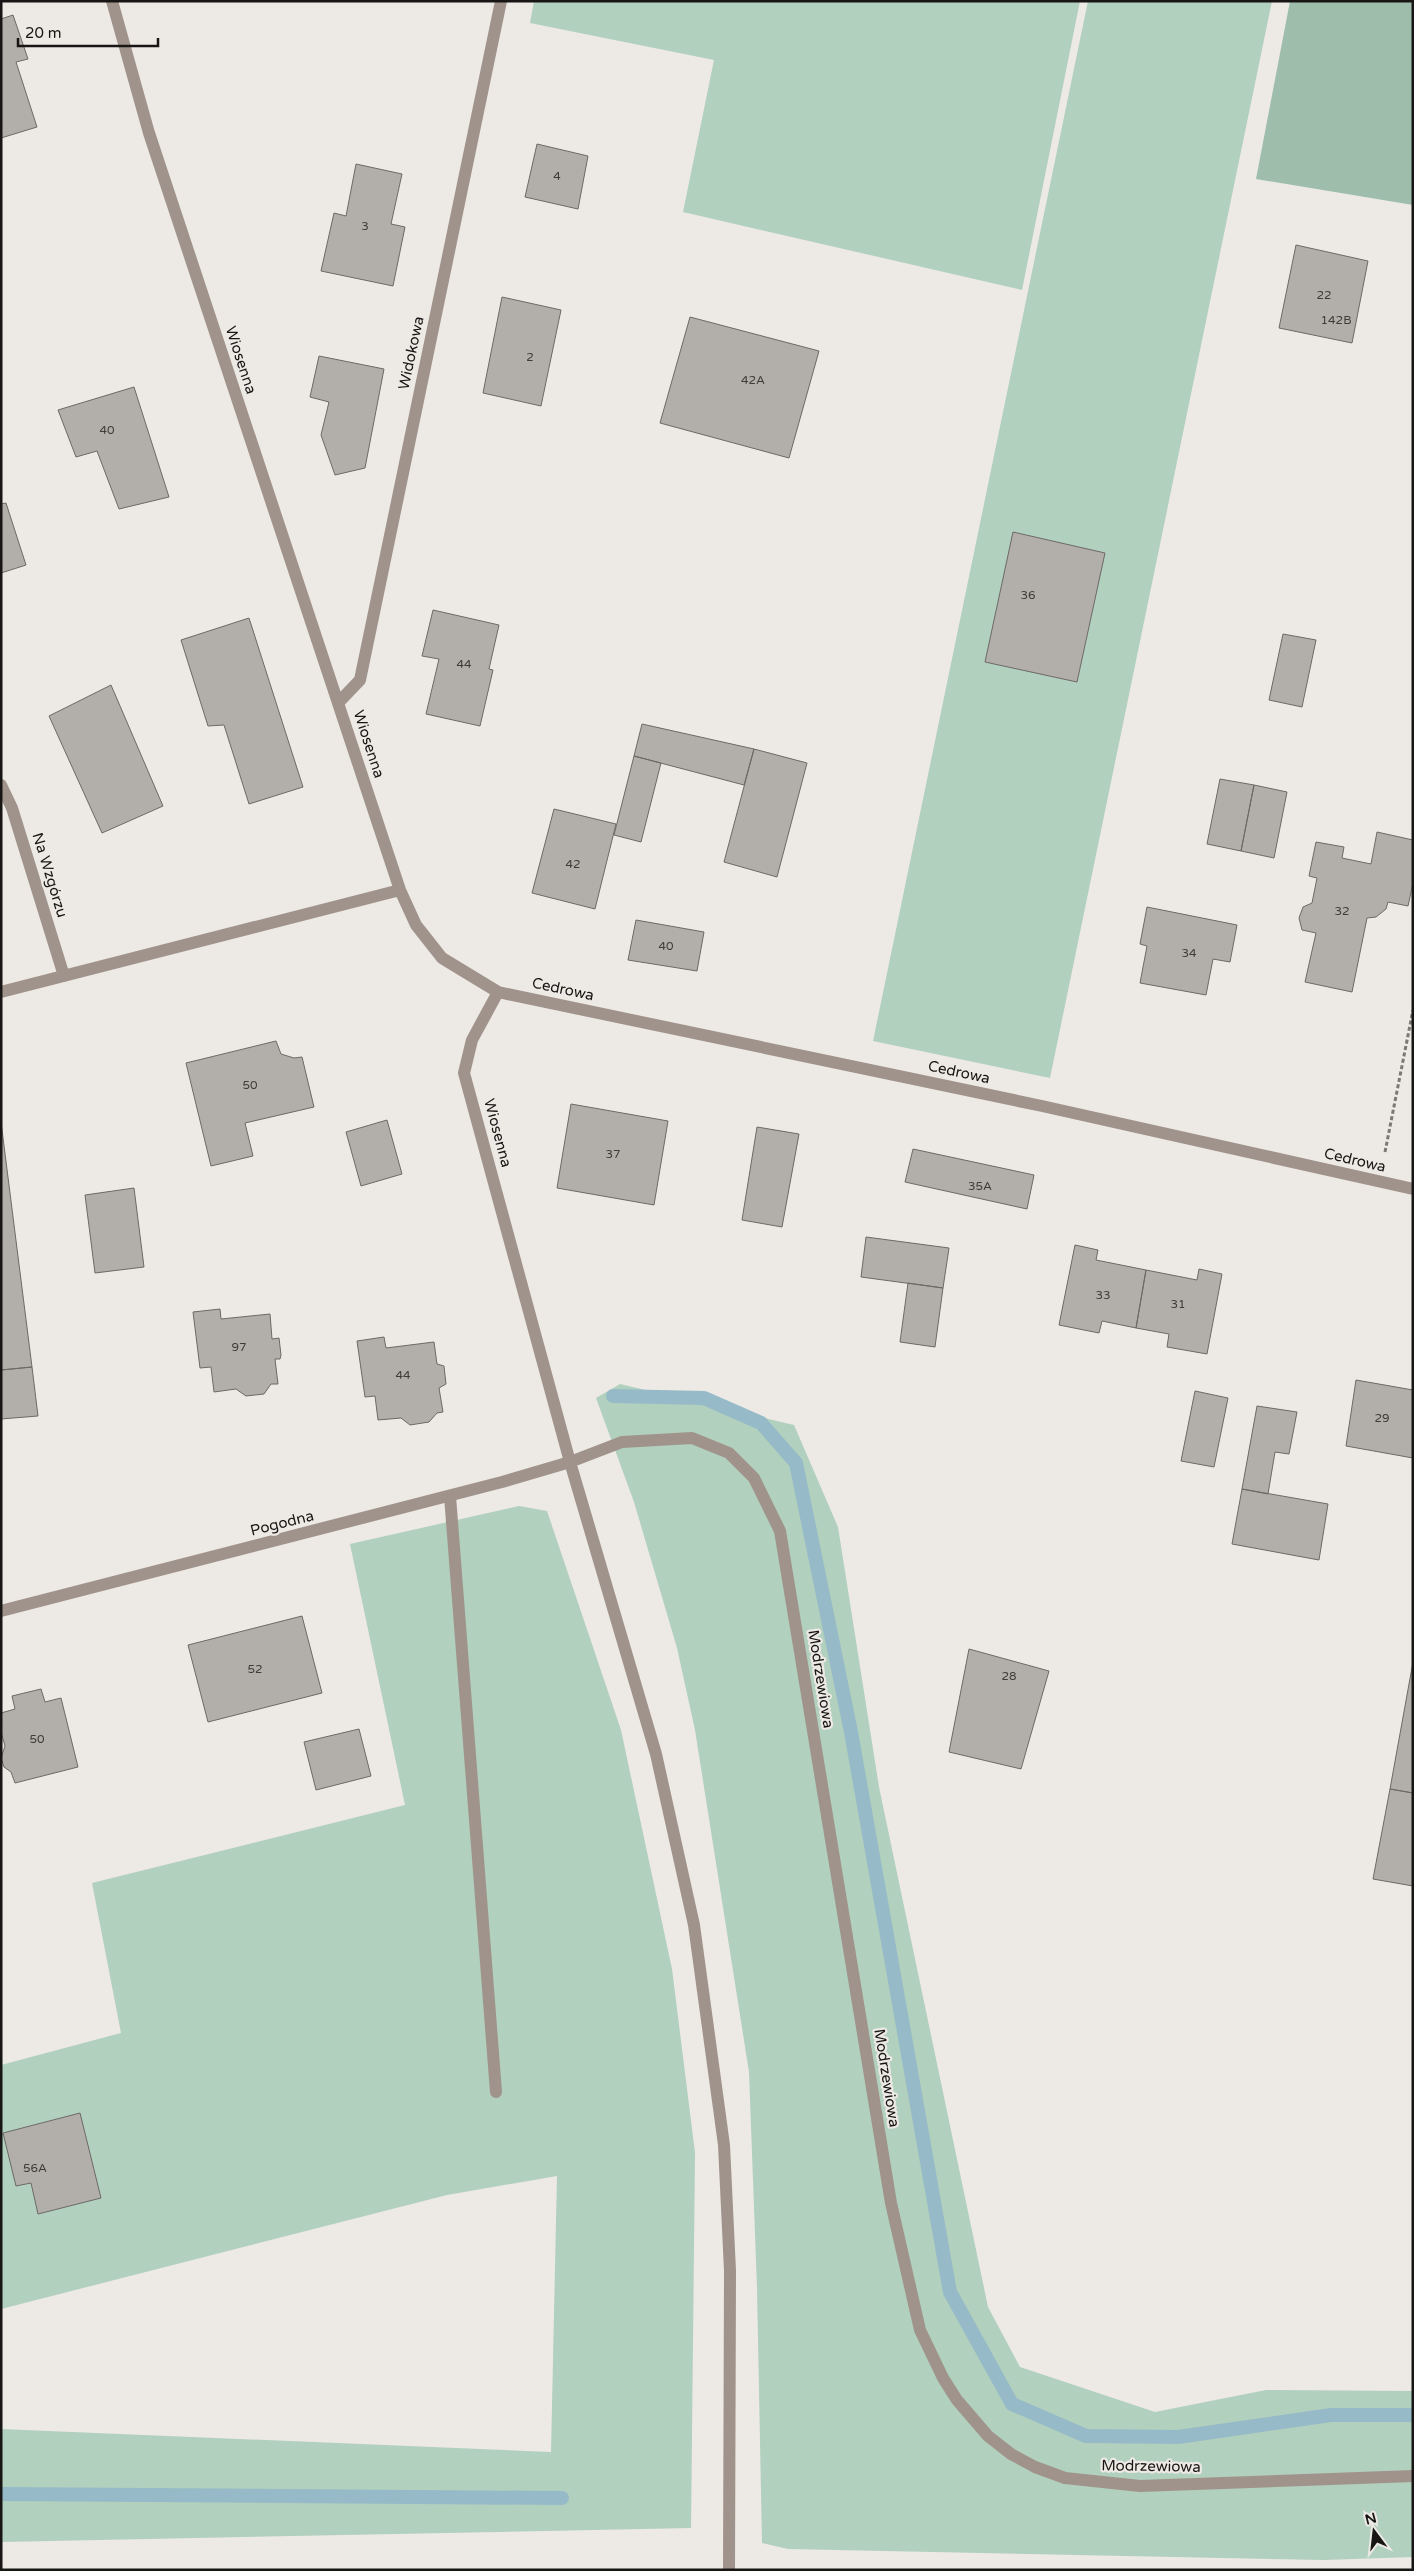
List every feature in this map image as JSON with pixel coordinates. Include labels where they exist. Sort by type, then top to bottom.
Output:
[{"type":"street","name":"Wiosenna","points":[[112,1],[149,134],[400,890],[416,925],[442,958],[498,992],[472,1040],[464,1073],[570,1462],[656,1754],[694,1925],[724,2145],[730,2271],[729,2570]]},
{"type":"street","name":"Widokowa","points":[[338,703],[360,680],[501,1]]},
{"type":"street","name":"Na Wzgórzu","points":[[1,785],[12,808],[64,976]]},
{"type":"street","points":[[1,992],[400,890]]},
{"type":"street","name":"Cedrowa","points":[[498,992],[1042,1106],[1413,1190]]},
{"type":"street","name":"Modrzewiowa","points":[[570,1462],[622,1442],[692,1438],[730,1453],[754,1478],[780,1531],[891,2202],[920,2330],[943,2378],[957,2400],[988,2436],[1011,2454],[1035,2467],[1065,2478],[1140,2486],[1413,2476]]},
{"type":"street","name":"Pogodna","points":[[1,1612],[450,1496],[570,1462]]},
{"type":"street","points":[[450,1496],[496,2092]]},
{"type":"path","points":[[1380,1182],[1413,1010]]},
{"type":"green space","points":[[534,1],[1080,1],[1022,290],[683,212],[714,60],[530,23]]},
{"type":"green space","points":[[1088,1],[1272,1],[1050,1078],[873,1041]]},
{"type":"green space","points":[[1290,1],[1413,1],[1413,205],[1256,179]]},
{"type":"green space","points":[[620,1384],[794,1425],[838,1527],[879,1787],[988,2307],[1020,2367],[1155,2412],[1266,2390],[1413,2391],[1413,2557],[1324,2560],[788,2549],[762,2543],[757,2288],[749,2072],[695,1730],[677,1648],[634,1502],[596,1398]]},
{"type":"green space","points":[[519,1506],[547,1511],[621,1730],[672,1969],[695,2153],[691,2528],[1,2542],[1,2429],[551,2452],[557,2176],[447,2195],[1,2309],[1,2065],[121,2033],[92,1883],[405,1805],[350,1544]]},
{"type":"building","points":[[13,15],[28,59],[16,62],[37,127],[1,138],[1,19]]},
{"type":"building","points":[[537,144],[588,156],[578,209],[525,197]]},
{"type":"building","points":[[356,164],[402,174],[391,224],[405,227],[393,286],[321,271],[334,213],[346,216]]},
{"type":"building","points":[[1296,245],[1368,261],[1352,343],[1279,328]]},
{"type":"building","points":[[502,297],[561,310],[541,406],[483,393]]},
{"type":"building","points":[[690,317],[819,351],[789,458],[660,423]]},
{"type":"building","points":[[319,356],[384,369],[365,468],[335,475],[321,435],[329,402],[310,397]]},
{"type":"building","points":[[134,387],[169,497],[119,509],[97,451],[76,457],[58,410]]},
{"type":"building","points":[[6,503],[26,565],[1,573],[1,504]]},
{"type":"building","points":[[1013,532],[1105,553],[1077,682],[985,662]]},
{"type":"building","points":[[433,610],[499,625],[489,669],[493,670],[480,726],[426,714],[439,659],[422,656]]},
{"type":"building","points":[[249,618],[303,787],[249,804],[224,725],[208,726],[181,640]]},
{"type":"building","points":[[1283,634],[1316,640],[1302,707],[1269,700]]},
{"type":"building","points":[[111,685],[163,806],[102,833],[49,716]]},
{"type":"building","points":[[642,724],[754,749],[744,785],[634,756]]},
{"type":"building","points":[[754,749],[807,763],[777,877],[724,862]]},
{"type":"building","points":[[634,756],[661,763],[641,842],[614,835]]},
{"type":"building","points":[[1220,779],[1254,785],[1241,851],[1207,844]]},
{"type":"building","points":[[1254,785],[1287,792],[1274,858],[1241,851]]},
{"type":"building","points":[[554,809],[616,824],[595,909],[532,893]]},
{"type":"building","points":[[1377,832],[1413,840],[1413,883],[1408,906],[1388,902],[1386,909],[1376,917],[1367,918],[1352,992],[1305,982],[1316,933],[1302,930],[1299,918],[1303,907],[1312,903],[1317,878],[1309,876],[1316,842],[1344,847],[1342,858],[1371,864]]},
{"type":"building","points":[[1147,907],[1237,925],[1230,962],[1213,959],[1206,995],[1140,983],[1147,946],[1140,944]]},
{"type":"building","points":[[636,920],[704,932],[697,971],[628,960]]},
{"type":"building","points":[[276,1041],[281,1054],[294,1058],[302,1057],[314,1107],[245,1123],[253,1156],[211,1166],[186,1063]]},
{"type":"building","points":[[571,1104],[668,1121],[654,1205],[557,1188]]},
{"type":"building","points":[[387,1120],[402,1174],[361,1186],[346,1132]]},
{"type":"building","points":[[1,1122],[32,1367],[1,1370]]},
{"type":"building","points":[[757,1127],[799,1134],[782,1227],[742,1220]]},
{"type":"building","points":[[913,1149],[1034,1175],[1027,1209],[905,1182]]},
{"type":"building","points":[[134,1188],[144,1267],[95,1273],[85,1195]]},
{"type":"building","points":[[866,1237],[949,1248],[943,1288],[861,1277]]},
{"type":"building","points":[[1075,1245],[1098,1250],[1096,1260],[1146,1270],[1136,1328],[1102,1321],[1099,1333],[1059,1325]]},
{"type":"building","points":[[1199,1269],[1222,1274],[1207,1354],[1167,1347],[1169,1334],[1136,1328],[1146,1270],[1197,1280]]},
{"type":"building","points":[[908,1283],[943,1288],[935,1347],[900,1342]]},
{"type":"building","points":[[220,1309],[221,1319],[270,1314],[272,1339],[279,1338],[281,1355],[280,1359],[275,1359],[278,1384],[271,1384],[264,1394],[246,1396],[236,1389],[214,1392],[211,1367],[200,1368],[193,1312]]},
{"type":"building","points":[[384,1337],[386,1348],[434,1342],[437,1364],[444,1366],[446,1384],[439,1388],[443,1412],[437,1413],[429,1422],[410,1425],[401,1418],[378,1420],[375,1396],[365,1397],[357,1341]]},
{"type":"building","points":[[32,1367],[38,1416],[1,1419],[1,1370]]},
{"type":"building","points":[[1356,1380],[1413,1390],[1413,1458],[1346,1446]]},
{"type":"building","points":[[1195,1391],[1228,1398],[1214,1467],[1181,1461]]},
{"type":"building","points":[[1257,1406],[1297,1412],[1289,1454],[1275,1452],[1268,1494],[1242,1489]]},
{"type":"building","points":[[1242,1489],[1328,1504],[1319,1560],[1232,1544]]},
{"type":"building","points":[[302,1616],[322,1693],[208,1722],[188,1645]]},
{"type":"building","points":[[969,1649],[1049,1671],[1021,1769],[949,1752]]},
{"type":"building","points":[[1413,1662],[1413,1793],[1390,1789]]},
{"type":"building","points":[[41,1689],[45,1702],[61,1698],[78,1767],[15,1783],[11,1772],[4,1767],[1,1758],[5,1746],[1,1732],[1,1713],[15,1709],[12,1696]]},
{"type":"building","points":[[359,1729],[371,1776],[316,1790],[304,1742]]},
{"type":"building","points":[[1390,1789],[1413,1793],[1413,1886],[1373,1879]]},
{"type":"building","points":[[80,2113],[101,2198],[38,2214],[31,2183],[16,2186],[3,2133]]},
{"type":"waterway","points":[[613,1396],[704,1398],[761,1423],[796,1463],[851,1732],[950,2292],[1012,2404],[1086,2436],[1178,2437],[1331,2415],[1413,2415]]},
{"type":"waterway","points":[[1,2494],[562,2498]]}]
